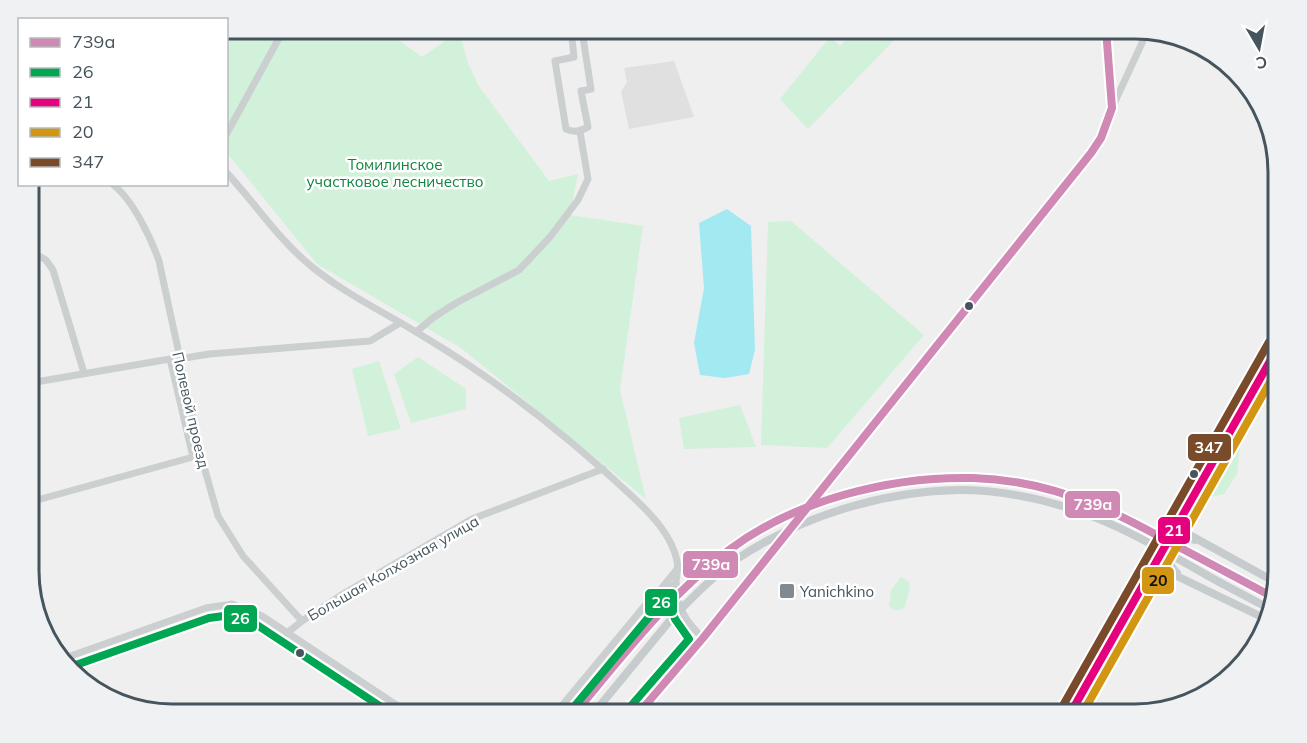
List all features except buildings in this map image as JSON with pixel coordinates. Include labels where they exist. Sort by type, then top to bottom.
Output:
[{"type":"main road","points":[[1076,704],[1268,365]]},
{"type":"main road","points":[[582,704],[663,609],[730,549],[777,522],[813,506],[884,487],[959,478],[1001,481],[1078,499],[1134,523],[1266,593]]},
{"type":"main road","points":[[601,704],[672,618],[738,559],[783,533],[840,511],[886,499],[959,490],[1000,494],[1075,510],[1129,533],[1263,605]]},
{"type":"main road","points":[[1177,528],[1268,578]]},
{"type":"main road","points":[[1187,580],[1172,567],[1169,558],[1173,546],[1179,540],[1188,538],[1209,546]]},
{"type":"main road","points":[[1156,566],[1260,616]]},
{"type":"street","points":[[228,131],[278,39]]},
{"type":"street","points":[[572,39],[574,57],[555,61],[566,129],[574,132],[580,132],[588,127],[581,91],[591,88],[583,39]]},
{"type":"street","points":[[1107,39],[1112,108]]},
{"type":"street","points":[[647,704],[703,638],[1085,162],[1101,138],[1144,40]]},
{"type":"street","points":[[416,332],[456,303],[519,270],[550,237],[578,200],[588,179],[580,132]]},
{"type":"street","points":[[228,174],[280,238],[312,267],[345,291],[416,332],[505,390],[603,469],[646,509],[667,534],[675,553],[678,568],[676,584],[682,613],[686,622],[703,638]]},
{"type":"street","name":"Полевой проезд","points":[[114,186],[124,194],[155,249],[201,456],[218,516],[243,556],[302,621]]},
{"type":"street","points":[[39,256],[46,260],[53,270],[84,373]]},
{"type":"street","points":[[179,359],[209,354],[370,341],[400,323]]},
{"type":"street","points":[[39,381],[170,359],[193,458],[39,500]]},
{"type":"street","name":"Большая Колхозная улица","points":[[287,633],[343,594],[472,519],[603,469]]},
{"type":"street","points":[[661,590],[678,568]]},
{"type":"street","points":[[563,704],[657,591],[676,584]]},
{"type":"street","points":[[70,656],[206,608],[225,604],[241,606],[287,633],[395,704]]},
{"type":"shaded area","points":[[674,61],[694,117],[629,129],[621,92],[627,82],[624,68]]},
{"type":"green space","name":"Томилинское участковое лесничество","points":[[228,39],[397,39],[422,57],[448,39],[461,39],[468,63],[478,85],[549,181],[578,174],[570,215],[643,226],[620,390],[646,499],[461,348],[317,264],[228,154]]},
{"type":"green space","points":[[828,39],[832,39],[840,46],[847,39],[895,39],[808,129],[780,99]]},
{"type":"green space","points":[[791,221],[924,335],[827,448],[761,445],[768,222]]},
{"type":"green space","points":[[418,357],[466,389],[466,409],[411,423],[394,374]]},
{"type":"green space","points":[[379,361],[401,429],[368,436],[352,369]]},
{"type":"green space","points":[[740,405],[756,447],[684,449],[679,418]]},
{"type":"green space","points":[[1240,433],[1237,474],[1224,494],[1210,497],[1233,459],[1231,458]]},
{"type":"green space","points":[[901,577],[909,582],[910,588],[904,608],[896,610],[889,606],[891,590]]},
{"type":"water","points":[[727,209],[751,226],[755,350],[749,374],[725,378],[700,375],[694,343],[704,288],[699,223]]},
{"type":"transit line","name":"739а","points":[[647,704],[703,638],[1091,153],[1101,138],[1112,108],[1107,39]]},
{"type":"transit line","name":"347","points":[[1064,704],[1268,344]]},
{"type":"transit line","name":"21","points":[[1076,704],[1268,365]]},
{"type":"transit line","name":"20","points":[[1088,704],[1268,386]]},
{"type":"transit line","name":"739а","points":[[582,704],[628,649],[686,587],[729,550],[755,532],[784,517],[845,494],[909,481],[973,478],[1003,480],[1049,489],[1125,518],[1266,593]]},
{"type":"transit line","name":"26","points":[[576,704],[663,600],[668,598],[675,619],[689,639],[633,704]]},
{"type":"transit line","name":"26","points":[[77,664],[209,618],[231,615],[257,625],[377,704]]},
{"type":"place","name":"Yanichkino","points":[[787,591]]}]
